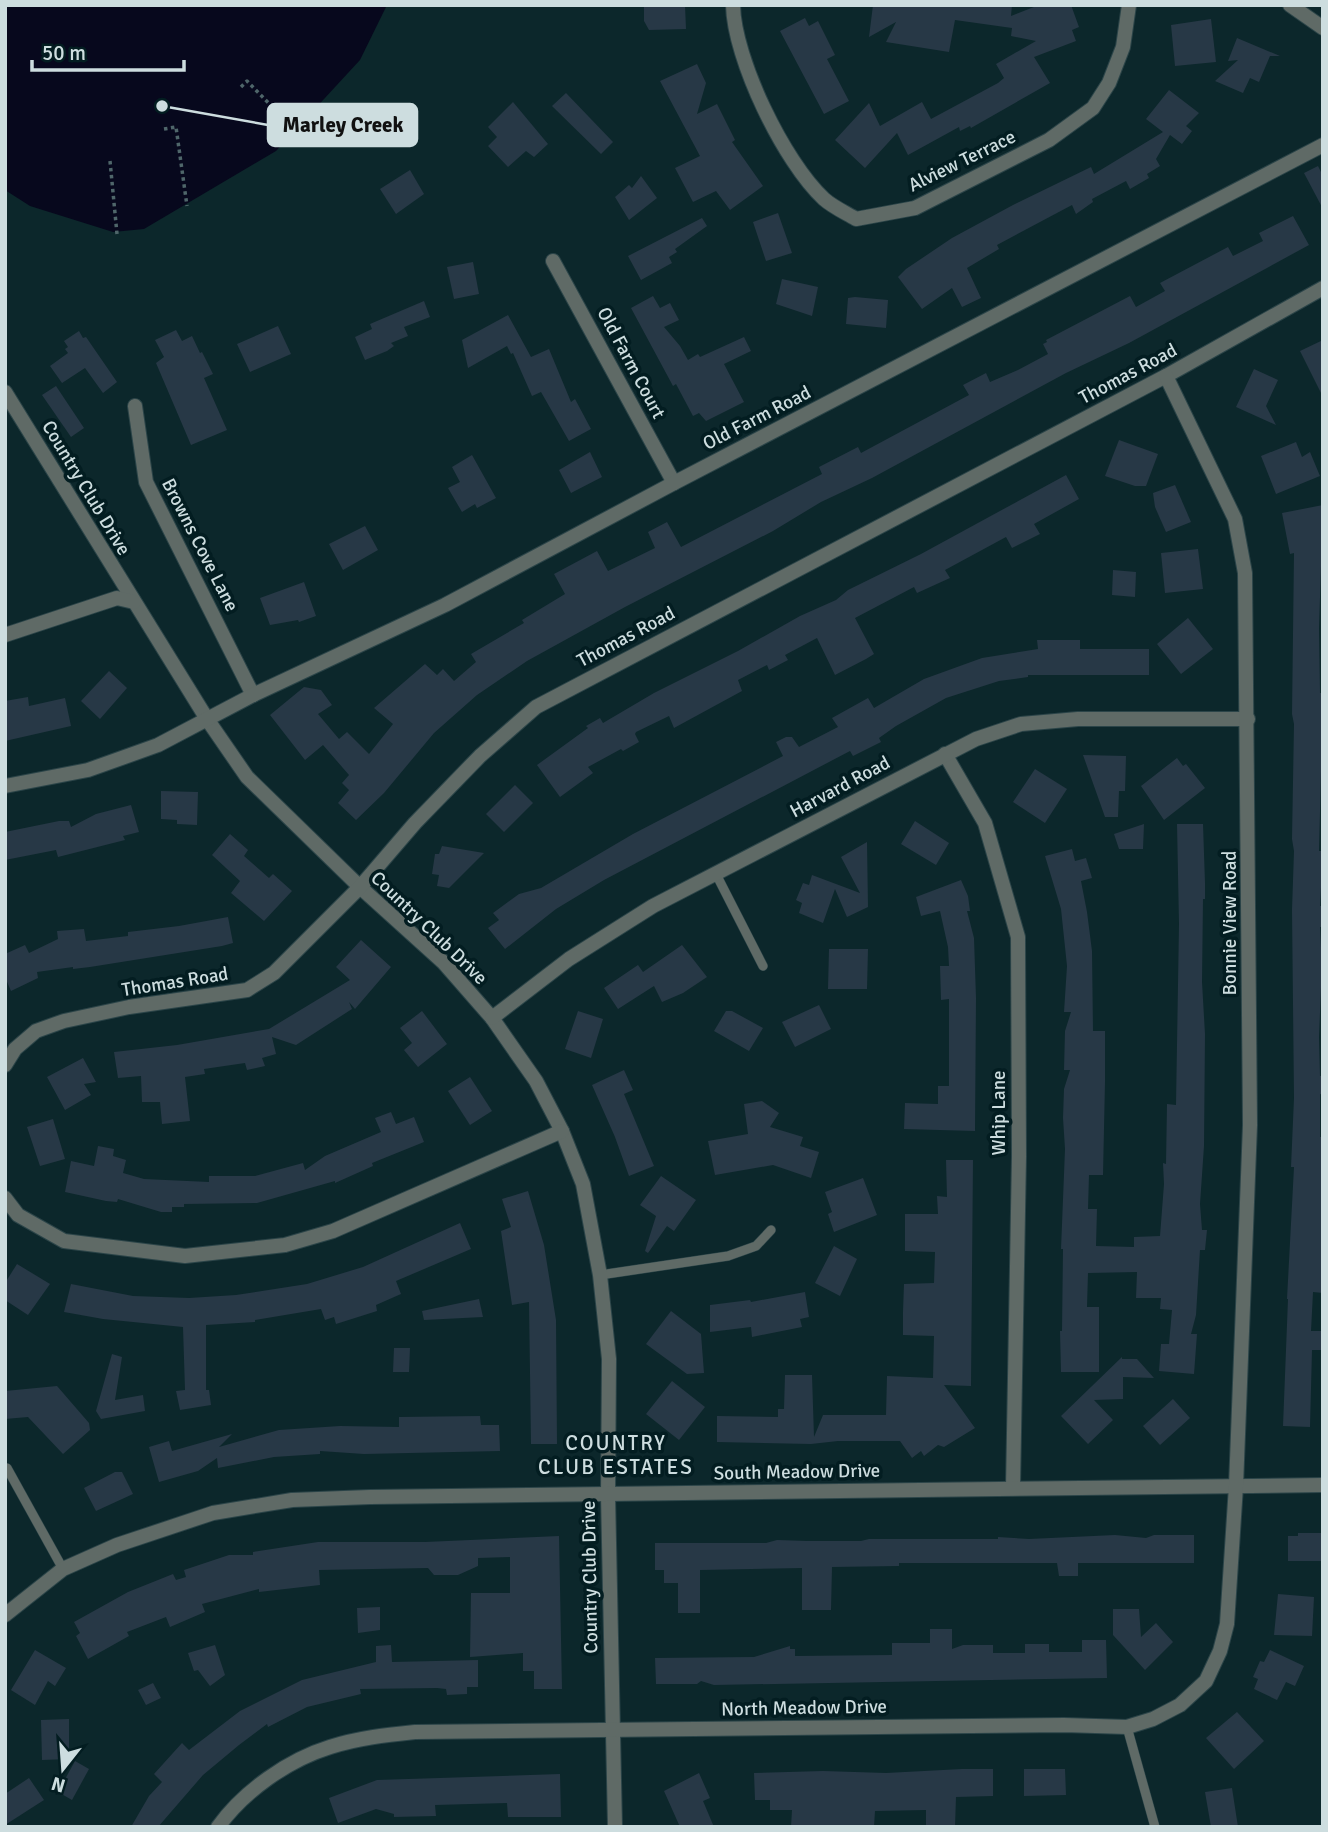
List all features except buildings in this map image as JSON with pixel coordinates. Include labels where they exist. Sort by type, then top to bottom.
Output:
[{"type":"street","name":"Alview Terrace","points":[[733,5],[733,26],[746,71],[794,166],[825,201],[856,219],[915,208],[1049,140],[1093,108],[1109,83],[1123,47],[1129,5]]},
{"type":"street","points":[[1290,5],[1323,28]]},
{"type":"street","name":"Old Farm Road","points":[[5,786],[88,770],[158,745],[253,695],[444,605],[1323,145]]},
{"type":"street","name":"Old Farm Court","points":[[554,261],[674,483]]},
{"type":"street","name":"Thomas Road","points":[[5,1065],[15,1049],[36,1031],[64,1021],[129,1007],[247,990],[274,973],[360,887],[415,823],[480,756],[536,707],[1166,376],[1323,288]]},
{"type":"street","name":"Bonnie View Road","points":[[1166,376],[1235,519],[1245,573],[1250,1125],[1236,1486]]},
{"type":"street","name":"Country Club Drive","points":[[5,392],[207,719],[247,777],[360,887],[443,962],[492,1018],[536,1081],[562,1131],[583,1184],[600,1275],[609,1359],[608,1495],[615,1827]]},
{"type":"street","name":"Browns Cove Lane","points":[[135,406],[146,482],[253,695]]},
{"type":"street","points":[[5,635],[117,598],[134,601]]},
{"type":"street","name":"Harvard Road","points":[[492,1018],[569,959],[653,906],[976,739],[1021,724],[1078,719],[1248,719]]},
{"type":"street","name":"Whip Lane","points":[[945,754],[985,823],[1018,937],[1019,1156],[1013,1488]]},
{"type":"street","points":[[5,1198],[18,1215],[64,1241],[185,1256],[285,1245],[333,1231],[562,1131]]},
{"type":"street","name":"South Meadow Drive","points":[[5,1615],[64,1569],[117,1545],[213,1513],[292,1500],[1323,1485]]},
{"type":"street","name":"North Meadow Drive","points":[[218,1827],[231,1809],[274,1774],[328,1747],[371,1737],[415,1732],[1064,1724],[1127,1727],[1180,1705],[1206,1681],[1220,1651],[1227,1624],[1236,1486]]},
{"type":"lane","points":[[716,874],[763,966]]},
{"type":"lane","points":[[600,1275],[728,1256],[755,1246],[771,1230]]},
{"type":"lane","points":[[7,1468],[64,1569]]},
{"type":"lane","points":[[1127,1727],[1155,1827]]},
{"type":"path","points":[[241,87],[247,81],[296,131]]},
{"type":"path","points":[[164,129],[176,127],[187,205]]},
{"type":"path","points":[[110,161],[117,234]]},
{"type":"water","points":[[5,5],[387,5],[360,60],[276,151],[144,229],[113,232],[30,206],[5,190]]},
{"type":"place","name":"Marley Creek","points":[[162,106]]},
{"type":"district","name":"COUNTRY CLUB ESTATES","points":[[616,1455]]}]
